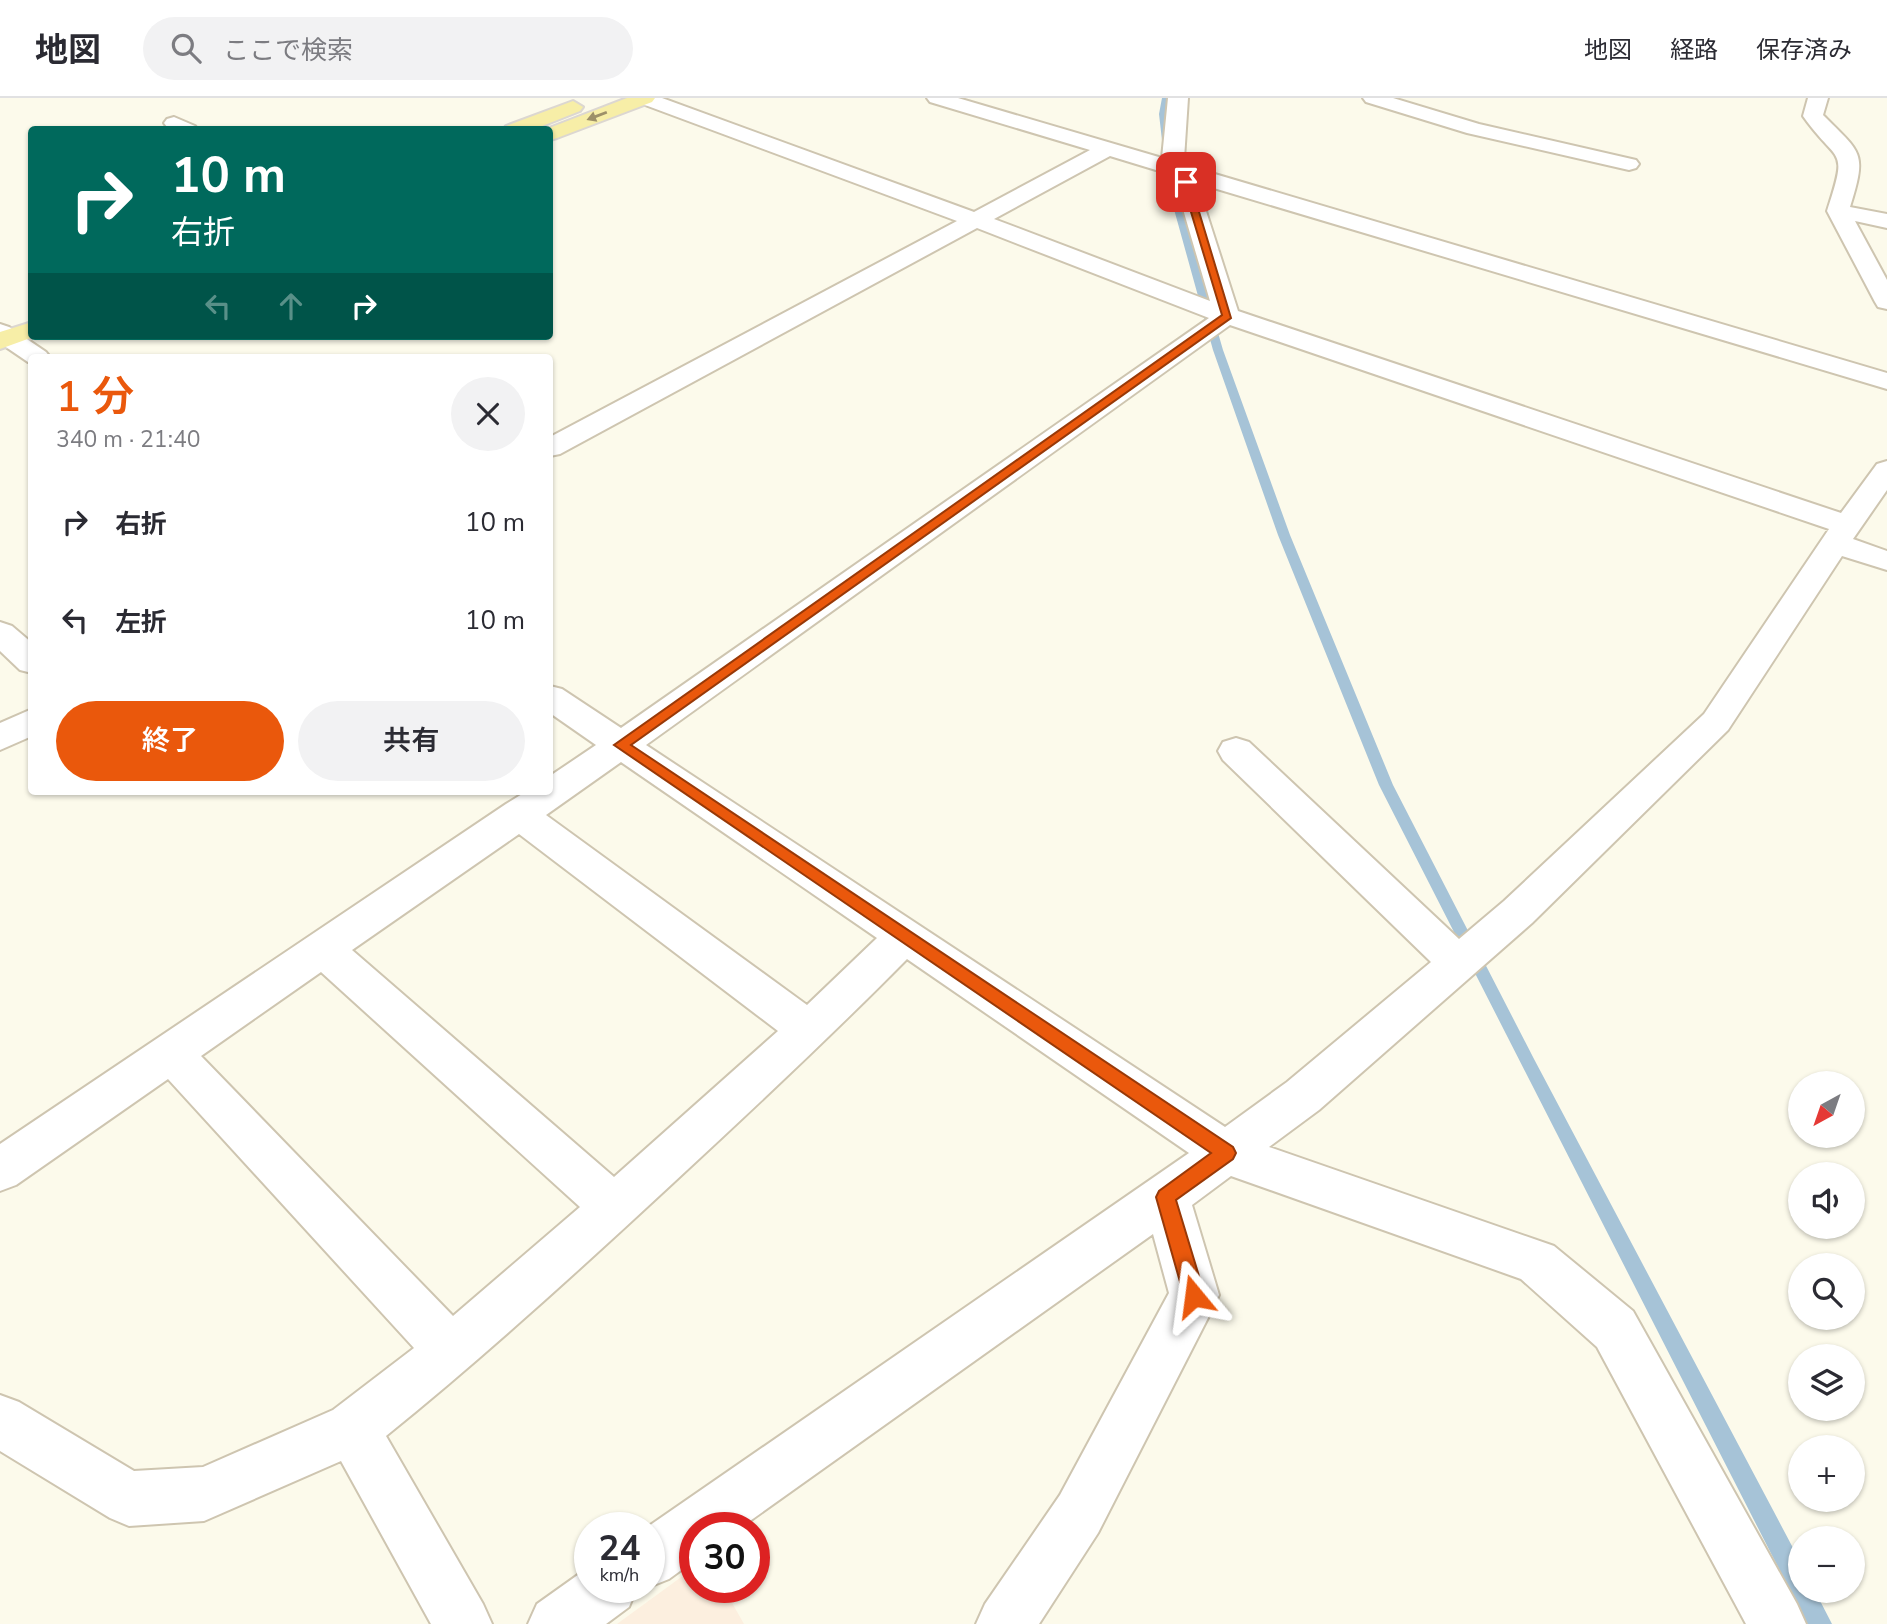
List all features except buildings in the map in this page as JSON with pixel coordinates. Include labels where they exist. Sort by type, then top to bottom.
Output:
[{"type":"main road","points":[[524,126],[598,98]]},
{"type":"main road","points":[[553,133],[644,98]]},
{"type":"main road","points":[[8,332],[28,310]]},
{"type":"street","points":[[644,98],[1227,316],[1842,534],[1887,561]]},
{"type":"street","points":[[937,98],[1887,381]]},
{"type":"street","points":[[1165,166],[1174,159],[1178,98]]},
{"type":"street","points":[[1373,98],[1474,129],[1629,164]]},
{"type":"street","points":[[1818,98],[1813,116],[1846,150],[1851,170],[1838,211],[1887,302]]},
{"type":"street","points":[[553,446],[1108,149]]},
{"type":"street","points":[[1194,174],[1186,182],[1227,316]]},
{"type":"street","points":[[1838,211],[1887,221]]},
{"type":"street","points":[[553,791],[1227,316]]},
{"type":"street","points":[[8,332],[34,354]]},
{"type":"street","points":[[665,1548],[1166,1197],[1303,1096],[1518,912],[1716,722],[1887,470]]},
{"type":"street","points":[[0,633],[28,658]]},
{"type":"street","points":[[553,699],[1226,1153],[1537,1262],[1615,1329],[1777,1624]]},
{"type":"street","points":[[0,738],[28,723]]},
{"type":"street","points":[[1236,751],[1458,963]]},
{"type":"street","points":[[0,1170],[547,795]]},
{"type":"street","points":[[519,814],[808,1030]]},
{"type":"street","points":[[0,1421],[129,1499],[204,1494],[352,1429],[451,1351],[614,1207],[808,1030],[904,937]]},
{"type":"street","points":[[323,949],[614,1207]]},
{"type":"street","points":[[170,1053],[451,1351]]},
{"type":"street","points":[[1005,1624],[1079,1514],[1194,1296],[1166,1197]]},
{"type":"street","points":[[352,1429],[463,1624]]},
{"type":"street","points":[[557,1624],[587,1603]]},
{"type":"shaded area","points":[[679,1579],[679,1603],[732,1603],[744,1624],[617,1624],[646,1603],[665,1603],[665,1589]]},
{"type":"waterway","points":[[1166,98],[1163,114],[1171,184],[1218,350],[1284,535],[1386,785],[1788,1562]]},
{"type":"waterway","points":[[1809,1603],[1820,1624]]},
{"type":"route","points":[[1186,182],[1227,316],[621,745],[1226,1153],[1166,1197],[1194,1296]]}]
